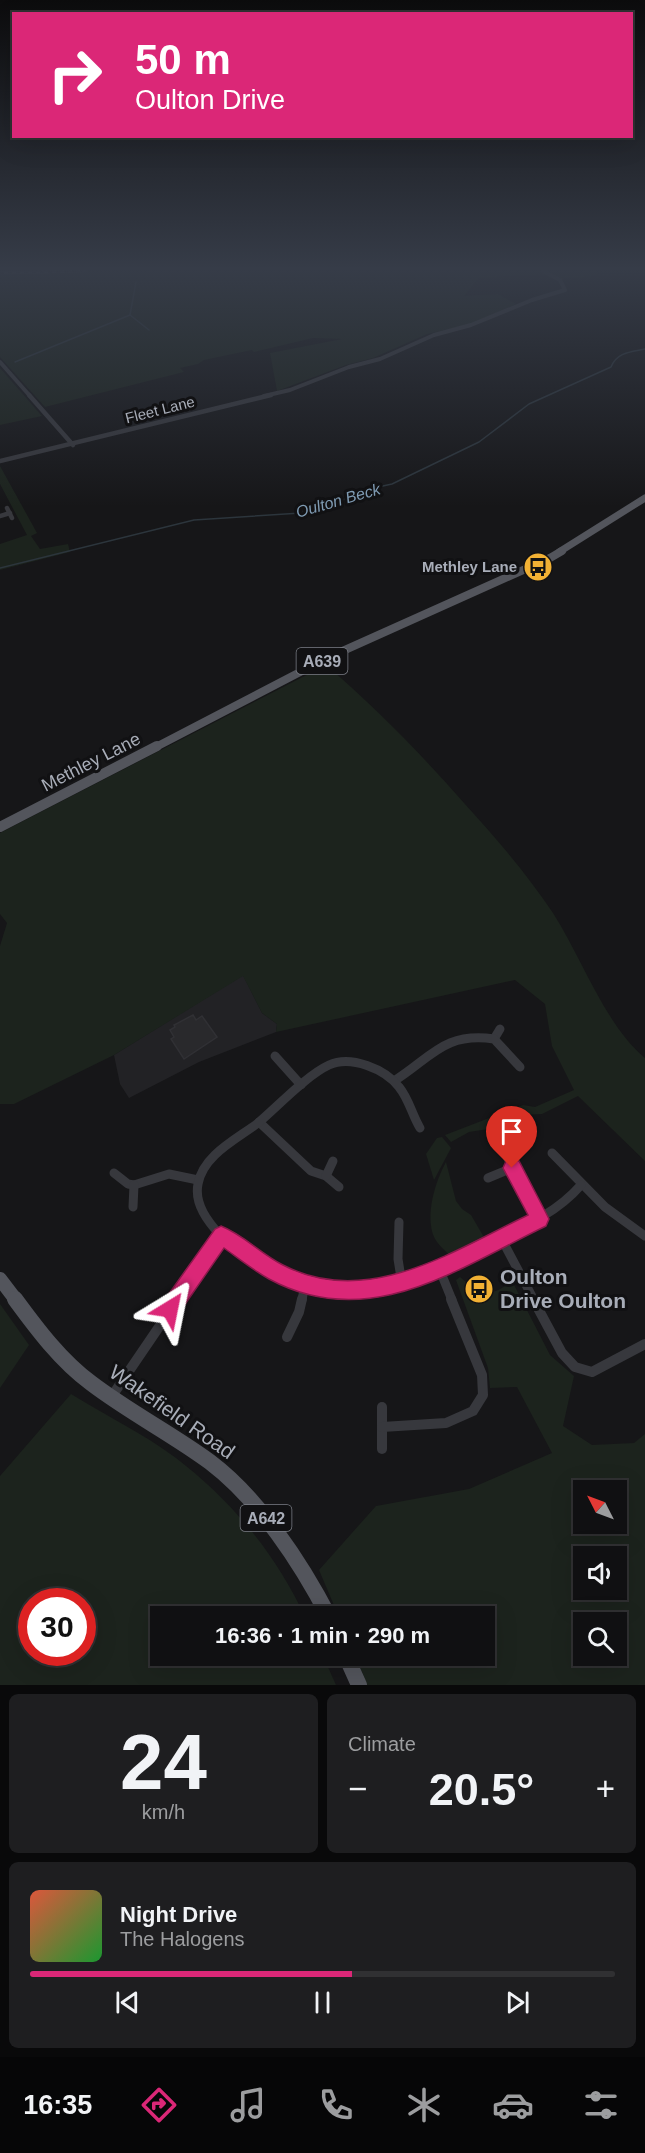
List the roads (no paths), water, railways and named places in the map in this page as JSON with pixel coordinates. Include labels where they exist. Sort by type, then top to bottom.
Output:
[{"type":"main road","name":"Methley Lane","points":[[0,827],[327,658],[549,558],[645,498]]},
{"type":"main road","name":"Wakefield Road","points":[[0,1279],[50,1344],[73,1367],[211,1463],[261,1512],[308,1576],[323,1606]]},
{"type":"main road","points":[[350,1666],[359,1685]]},
{"type":"street","name":"Fleet Lane","points":[[0,461],[73,445],[299,387],[401,350]]},
{"type":"street","points":[[0,362],[73,445]]},
{"type":"street","points":[[0,516],[10,513]]},
{"type":"street","points":[[494,1039],[500,1029]]},
{"type":"street","points":[[394,1081],[414,1069],[443,1044],[464,1039],[494,1039],[520,1067]]},
{"type":"street","points":[[275,1056],[301,1085]]},
{"type":"street","points":[[420,1128],[403,1092],[394,1081],[355,1063],[341,1062],[329,1065],[223,1149],[206,1166],[198,1180],[198,1201],[207,1220],[221,1236],[276,1272],[305,1284],[340,1290],[360,1290],[402,1284],[439,1268],[561,1207],[581,1185]]},
{"type":"street","points":[[259,1122],[311,1171],[326,1176],[339,1187]]},
{"type":"street","points":[[552,1153],[581,1185],[619,1218],[645,1236]]},
{"type":"street","points":[[326,1176],[333,1161]]},
{"type":"street","points":[[488,1178],[510,1163],[540,1219]]},
{"type":"street","points":[[114,1173],[128,1184],[134,1185],[169,1174],[198,1180]]},
{"type":"street","points":[[133,1207],[134,1185]]},
{"type":"street","points":[[399,1222],[398,1259],[402,1284]]},
{"type":"street","points":[[112,1396],[221,1236]]},
{"type":"street","points":[[501,1238],[562,1353],[575,1367],[592,1372],[645,1344]]},
{"type":"street","points":[[382,1426],[446,1423],[473,1411],[483,1395],[482,1375],[439,1268]]},
{"type":"street","points":[[287,1337],[298,1312],[305,1284]]},
{"type":"street","points":[[382,1407],[382,1449]]},
{"type":"waterway","points":[[15,362],[45,350]]},
{"type":"waterway","name":"Oulton Beck","points":[[0,568],[194,520],[301,513],[343,500],[360,491],[392,484],[479,442],[529,404],[611,367],[621,356],[642,350]]},
{"type":"place","name":"Methley Lane","points":[[538,567]]},
{"type":"place","name":"Oulton Drive Oulton","points":[[479,1289]]}]
